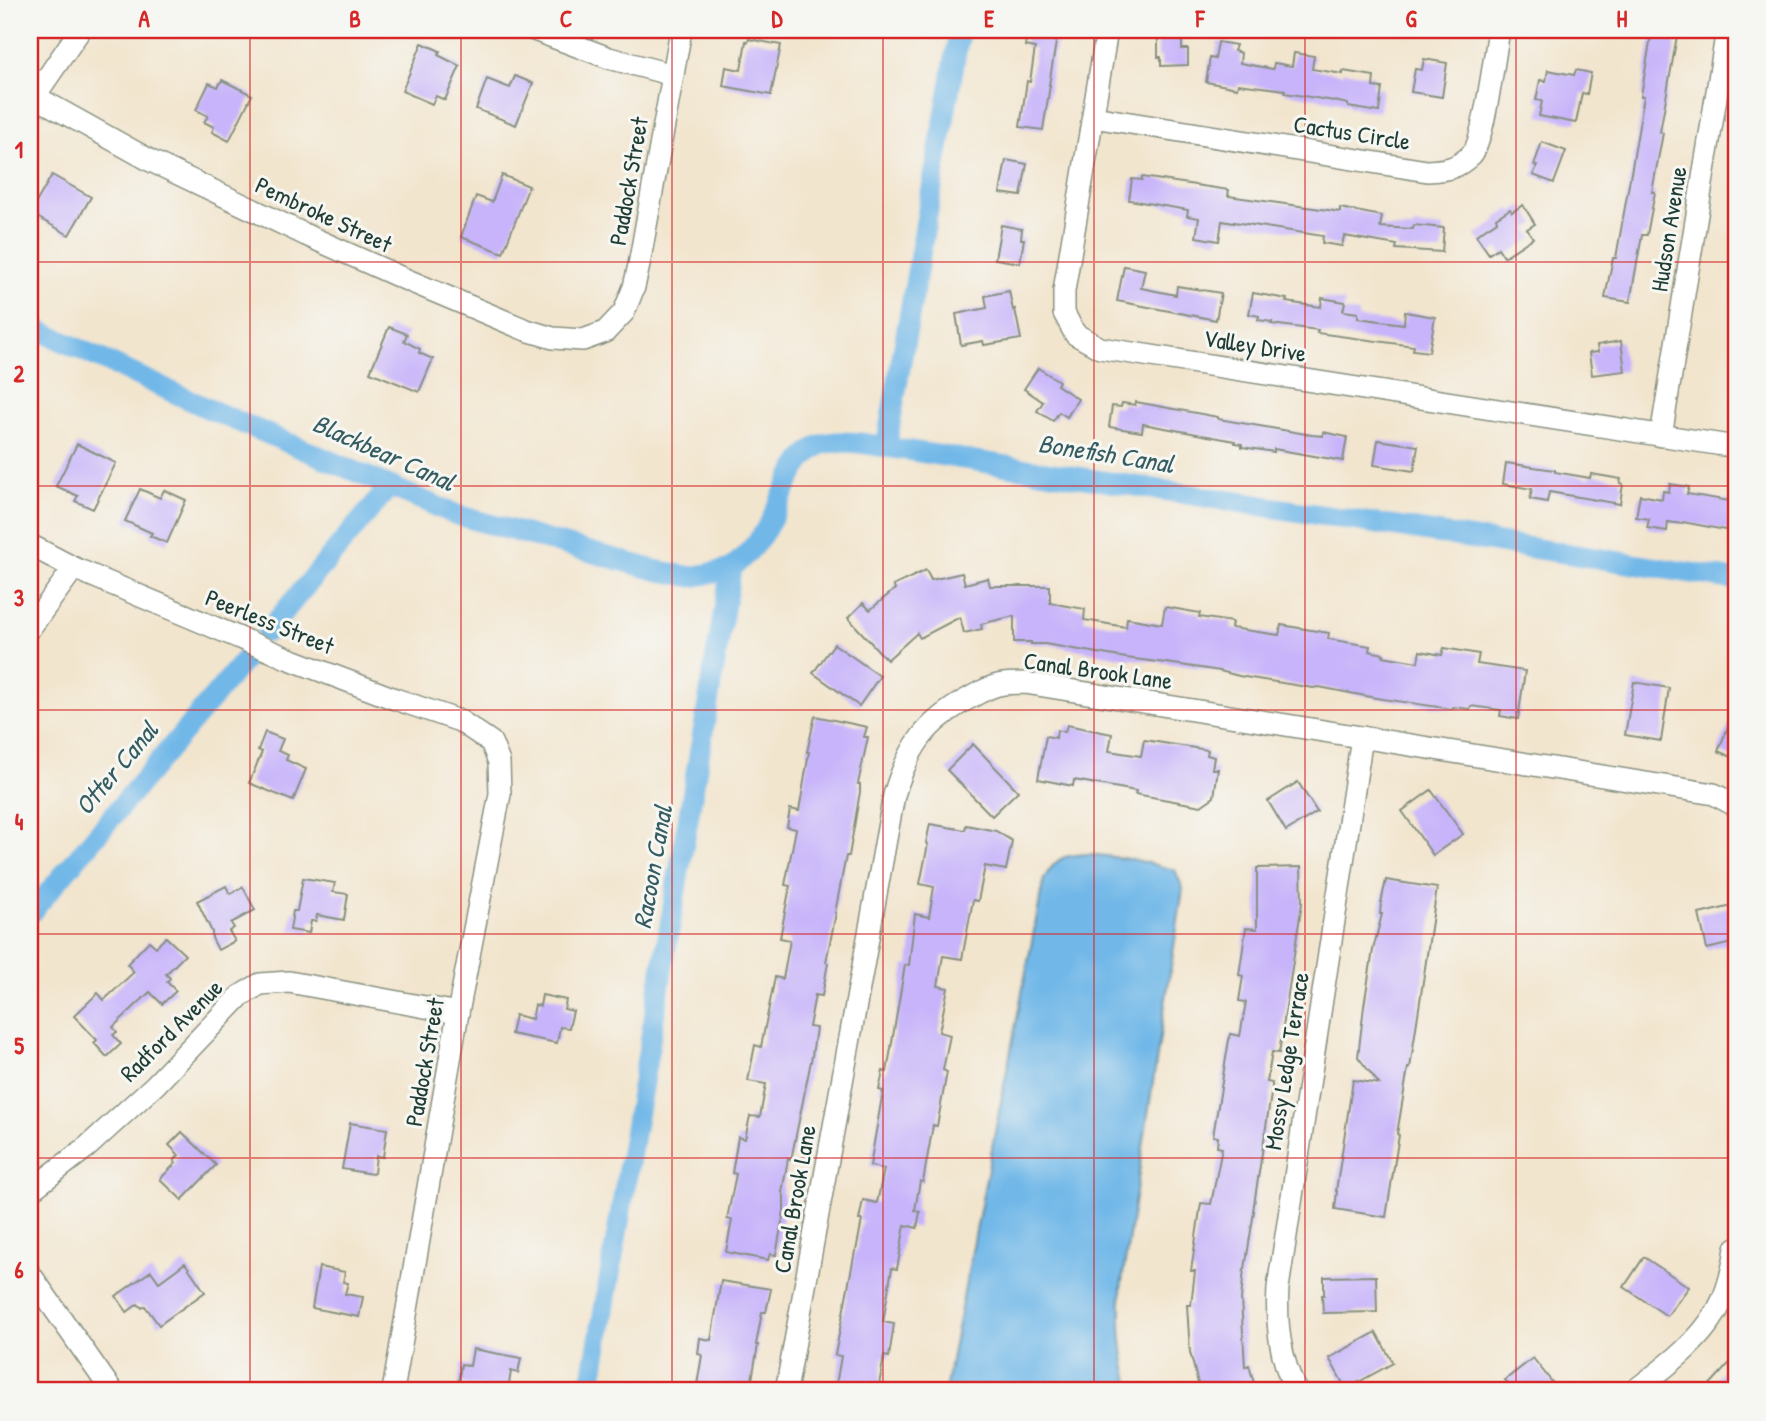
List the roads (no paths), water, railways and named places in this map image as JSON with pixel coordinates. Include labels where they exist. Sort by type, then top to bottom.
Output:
[{"type":"street","points":[[32,100],[80,30]]},
{"type":"street","points":[[534,30],[609,58],[673,75]]},
{"type":"street","name":"Paddock Street","points":[[605,332],[624,312],[634,286],[681,30]]},
{"type":"street","name":"Valley Drive","points":[[1107,30],[1064,291],[1064,313],[1075,334],[1100,348],[1736,447]]},
{"type":"street","name":"Cactus Circle","points":[[1093,117],[1427,171],[1451,169],[1474,152],[1481,132],[1499,30]]},
{"type":"street","name":"Hudson Avenue","points":[[1661,436],[1727,30]]},
{"type":"street","name":"Pembroke Street","points":[[32,100],[199,185],[400,277],[526,330],[553,338],[583,341],[605,332]]},
{"type":"street","name":"Peerless Street","points":[[30,545],[74,568],[287,658],[460,721],[491,742]]},
{"type":"street","points":[[30,628],[74,568]]},
{"type":"street","name":"Canal Brook Lane","points":[[786,1391],[894,795],[903,766],[920,737],[961,702],[995,685],[1025,682],[1714,794],[1736,806]]},
{"type":"street","name":"Mossy Ledge Terrace","points":[[1296,1391],[1283,1359],[1278,1335],[1278,1288],[1363,737]]},
{"type":"street","name":"Paddock Street","points":[[393,1391],[458,1013],[500,794],[499,762],[491,742]]},
{"type":"street","name":"Radford Avenue","points":[[30,1191],[87,1147],[155,1084],[240,996],[260,984],[289,982],[458,1013]]},
{"type":"street","points":[[1634,1391],[1673,1361],[1701,1334],[1718,1310],[1732,1272],[1736,1248]]},
{"type":"street","points":[[30,1274],[112,1391]]},
{"type":"water","points":[[1090,854],[1136,860],[1175,870],[1183,889],[1121,1288],[1122,1340],[1132,1391],[945,1391],[1044,879],[1062,858]]},
{"type":"waterway","name":"Bonefish Canal","points":[[960,30],[886,447],[1736,580]]},
{"type":"waterway","name":"Blackbear Canal","points":[[30,326],[209,409],[457,515],[655,570],[692,577],[731,569]]},
{"type":"waterway","name":"Racoon Canal","points":[[590,1391],[731,569],[761,537],[792,477],[817,447],[842,442],[886,447]]},
{"type":"waterway","name":"Otter Canal","points":[[267,632],[390,486]]},
{"type":"waterway","name":"Otter Canal","points":[[30,914],[246,658]]}]
